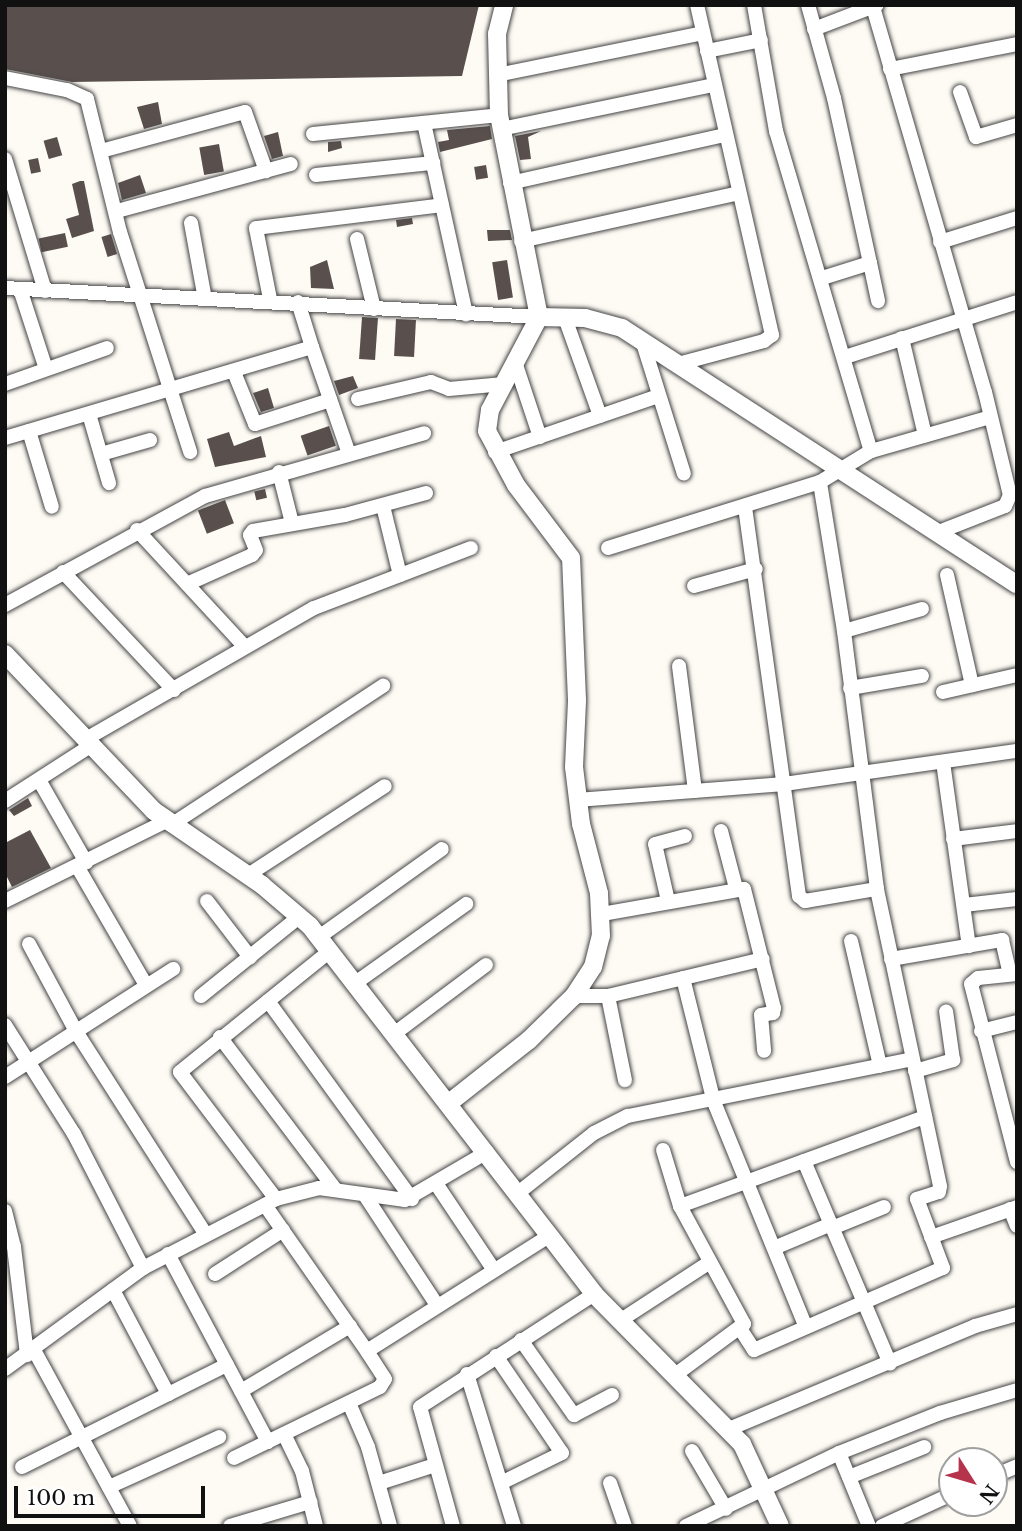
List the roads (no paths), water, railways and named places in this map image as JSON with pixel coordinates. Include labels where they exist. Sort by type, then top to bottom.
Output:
[{"type":"street","points":[[449,1103],[529,1040],[574,996],[598,954],[602,914],[577,800],[570,558],[495,452],[487,419],[539,317],[521,242],[500,122],[497,34],[505,5]]},
{"type":"street","points":[[678,364],[764,341],[772,335],[696,5]]},
{"type":"street","points":[[754,5],[776,131],[822,278],[871,451]]},
{"type":"street","points":[[808,5],[878,301]]},
{"type":"street","points":[[814,29],[875,6],[890,69],[990,417],[1008,503],[936,533]]},
{"type":"street","points":[[497,75],[703,33]]},
{"type":"street","points":[[707,51],[761,40]]},
{"type":"street","points":[[890,69],[1017,44]]},
{"type":"street","points":[[5,78],[83,96],[101,151],[139,292],[190,452]]},
{"type":"street","points":[[313,134],[424,123],[500,122],[714,85]]},
{"type":"street","points":[[960,92],[974,136],[1017,125]]},
{"type":"street","points":[[101,151],[246,112],[266,171]]},
{"type":"street","points":[[424,123],[466,314]]},
{"type":"street","points":[[510,183],[725,135]]},
{"type":"street","points":[[5,159],[45,291]]},
{"type":"street","points":[[316,175],[433,163]]},
{"type":"street","points":[[117,211],[291,164]]},
{"type":"street","points":[[521,242],[739,193]]},
{"type":"street","points":[[270,299],[256,228],[442,205]]},
{"type":"street","points":[[940,242],[1017,218]]},
{"type":"street","points":[[191,223],[205,299]]},
{"type":"street","points":[[357,239],[374,309]]},
{"type":"street","points":[[822,278],[870,262]]},
{"type":"street","points":[[46,369],[13,289],[139,292],[205,299],[270,299],[374,309],[604,321],[642,340],[1017,584]]},
{"type":"street","points":[[298,302],[349,454]]},
{"type":"street","points":[[845,357],[1017,302]]},
{"type":"street","points":[[565,318],[600,416]]},
{"type":"street","points":[[902,338],[925,435]]},
{"type":"street","points":[[642,340],[684,474]]},
{"type":"street","points":[[5,438],[172,391],[312,347]]},
{"type":"street","points":[[5,384],[107,348]]},
{"type":"street","points":[[516,365],[540,437]]},
{"type":"street","points":[[234,372],[255,424],[330,400]]},
{"type":"street","points":[[358,399],[431,382],[449,389],[504,384]]},
{"type":"street","points":[[495,452],[659,396]]},
{"type":"street","points":[[89,414],[109,483]]},
{"type":"street","points":[[608,548],[820,482],[871,451],[990,417]]},
{"type":"street","points":[[29,431],[52,507]]},
{"type":"street","points":[[5,605],[137,530],[205,496],[279,472],[424,433]]},
{"type":"street","points":[[101,454],[149,440]]},
{"type":"street","points":[[279,472],[292,523]]},
{"type":"street","points":[[741,1330],[754,1350],[941,1270],[917,1199],[940,1190],[877,889],[845,631],[820,482]]},
{"type":"street","points":[[187,584],[252,555],[256,550],[253,531],[383,506],[426,493]]},
{"type":"street","points":[[383,506],[400,575]]},
{"type":"street","points":[[745,507],[756,569],[801,900],[877,889]]},
{"type":"street","points":[[137,530],[245,647]]},
{"type":"street","points":[[5,801],[39,780],[89,742],[314,608],[471,548]]},
{"type":"street","points":[[694,586],[756,569]]},
{"type":"street","points":[[63,572],[174,690]]},
{"type":"street","points":[[947,575],[972,685]]},
{"type":"street","points":[[845,631],[922,609]]},
{"type":"street","points":[[5,654],[168,823],[248,875],[300,916],[325,944],[594,1294],[729,1429],[751,1458],[780,1526]]},
{"type":"street","points":[[679,666],[695,791]]},
{"type":"street","points":[[943,692],[1017,675]]},
{"type":"street","points":[[850,688],[922,676]]},
{"type":"street","points":[[5,901],[168,823],[383,686]]},
{"type":"street","points":[[577,800],[784,784],[1017,751]]},
{"type":"street","points":[[943,762],[969,946]]},
{"type":"street","points":[[39,780],[146,985]]},
{"type":"street","points":[[248,875],[385,786]]},
{"type":"street","points":[[721,831],[736,888]]},
{"type":"street","points":[[953,839],[1017,831]]},
{"type":"street","points":[[668,901],[655,844],[685,836]]},
{"type":"street","points":[[234,1458],[349,1403],[384,1383],[367,1351],[283,1230],[271,1202],[180,1072],[220,1037],[268,1001],[325,944],[442,849]]},
{"type":"street","points":[[602,914],[736,888],[747,893],[774,1008],[761,1017],[764,1051]]},
{"type":"street","points":[[964,905],[1017,899]]},
{"type":"street","points":[[207,901],[250,957]]},
{"type":"street","points":[[354,984],[466,904]]},
{"type":"street","points":[[201,996],[300,916]]},
{"type":"street","points":[[851,941],[880,1066]]},
{"type":"street","points":[[891,959],[1004,942],[1013,974],[971,981],[981,1031],[1017,1162]]},
{"type":"street","points":[[29,944],[77,1033],[205,1233]]},
{"type":"street","points":[[574,996],[608,996],[762,959]]},
{"type":"street","points":[[394,1034],[486,965]]},
{"type":"street","points":[[5,1077],[173,969]]},
{"type":"street","points":[[683,978],[714,1102],[806,1327]]},
{"type":"street","points":[[608,996],[625,1080]]},
{"type":"street","points":[[268,1001],[412,1199]]},
{"type":"street","points":[[518,1193],[613,1121],[880,1066],[953,1060],[946,1010]]},
{"type":"street","points":[[981,1031],[1017,1022]]},
{"type":"street","points":[[5,1025],[27,1065],[74,1134],[143,1268]]},
{"type":"street","points":[[220,1037],[335,1189]]},
{"type":"street","points":[[680,1206],[925,1117]]},
{"type":"street","points":[[663,1150],[680,1206],[743,1321],[741,1330],[675,1375]]},
{"type":"street","points":[[5,1369],[143,1268],[205,1233],[271,1202],[307,1188],[335,1189],[366,1197],[412,1199],[487,1152]]},
{"type":"street","points":[[804,1161],[890,1364]]},
{"type":"street","points":[[437,1185],[494,1270]]},
{"type":"street","points":[[366,1197],[437,1305]]},
{"type":"street","points":[[774,1248],[884,1207]]},
{"type":"street","points":[[931,1237],[1013,1208],[1017,1226]]},
{"type":"street","points":[[6,1210],[31,1352],[82,1437],[130,1526]]},
{"type":"street","points":[[215,1274],[283,1230]]},
{"type":"street","points":[[367,1351],[549,1236]]},
{"type":"street","points":[[168,1254],[268,1442]]},
{"type":"street","points":[[621,1320],[710,1262]]},
{"type":"street","points":[[113,1290],[169,1394]]},
{"type":"street","points":[[453,1526],[419,1407],[594,1294]]},
{"type":"street","points":[[729,1429],[890,1364],[975,1326],[1017,1314]]},
{"type":"street","points":[[241,1391],[350,1326]]},
{"type":"street","points":[[521,1340],[575,1415],[612,1395]]},
{"type":"street","points":[[496,1356],[562,1453],[501,1483]]},
{"type":"street","points":[[22,1467],[227,1365]]},
{"type":"street","points":[[467,1374],[514,1526]]},
{"type":"street","points":[[686,1526],[839,1453],[940,1413],[1017,1390]]},
{"type":"street","points":[[349,1403],[379,1483],[390,1526]]},
{"type":"street","points":[[285,1434],[316,1526]]},
{"type":"street","points":[[109,1487],[219,1437]]},
{"type":"street","points":[[849,1477],[924,1447]]},
{"type":"street","points":[[692,1451],[726,1509]]},
{"type":"street","points":[[839,1453],[869,1526]]},
{"type":"street","points":[[379,1483],[435,1465]]},
{"type":"street","points":[[610,1483],[625,1526]]},
{"type":"street","points":[[882,1526],[938,1500]]},
{"type":"street","points":[[230,1526],[310,1502]]}]
